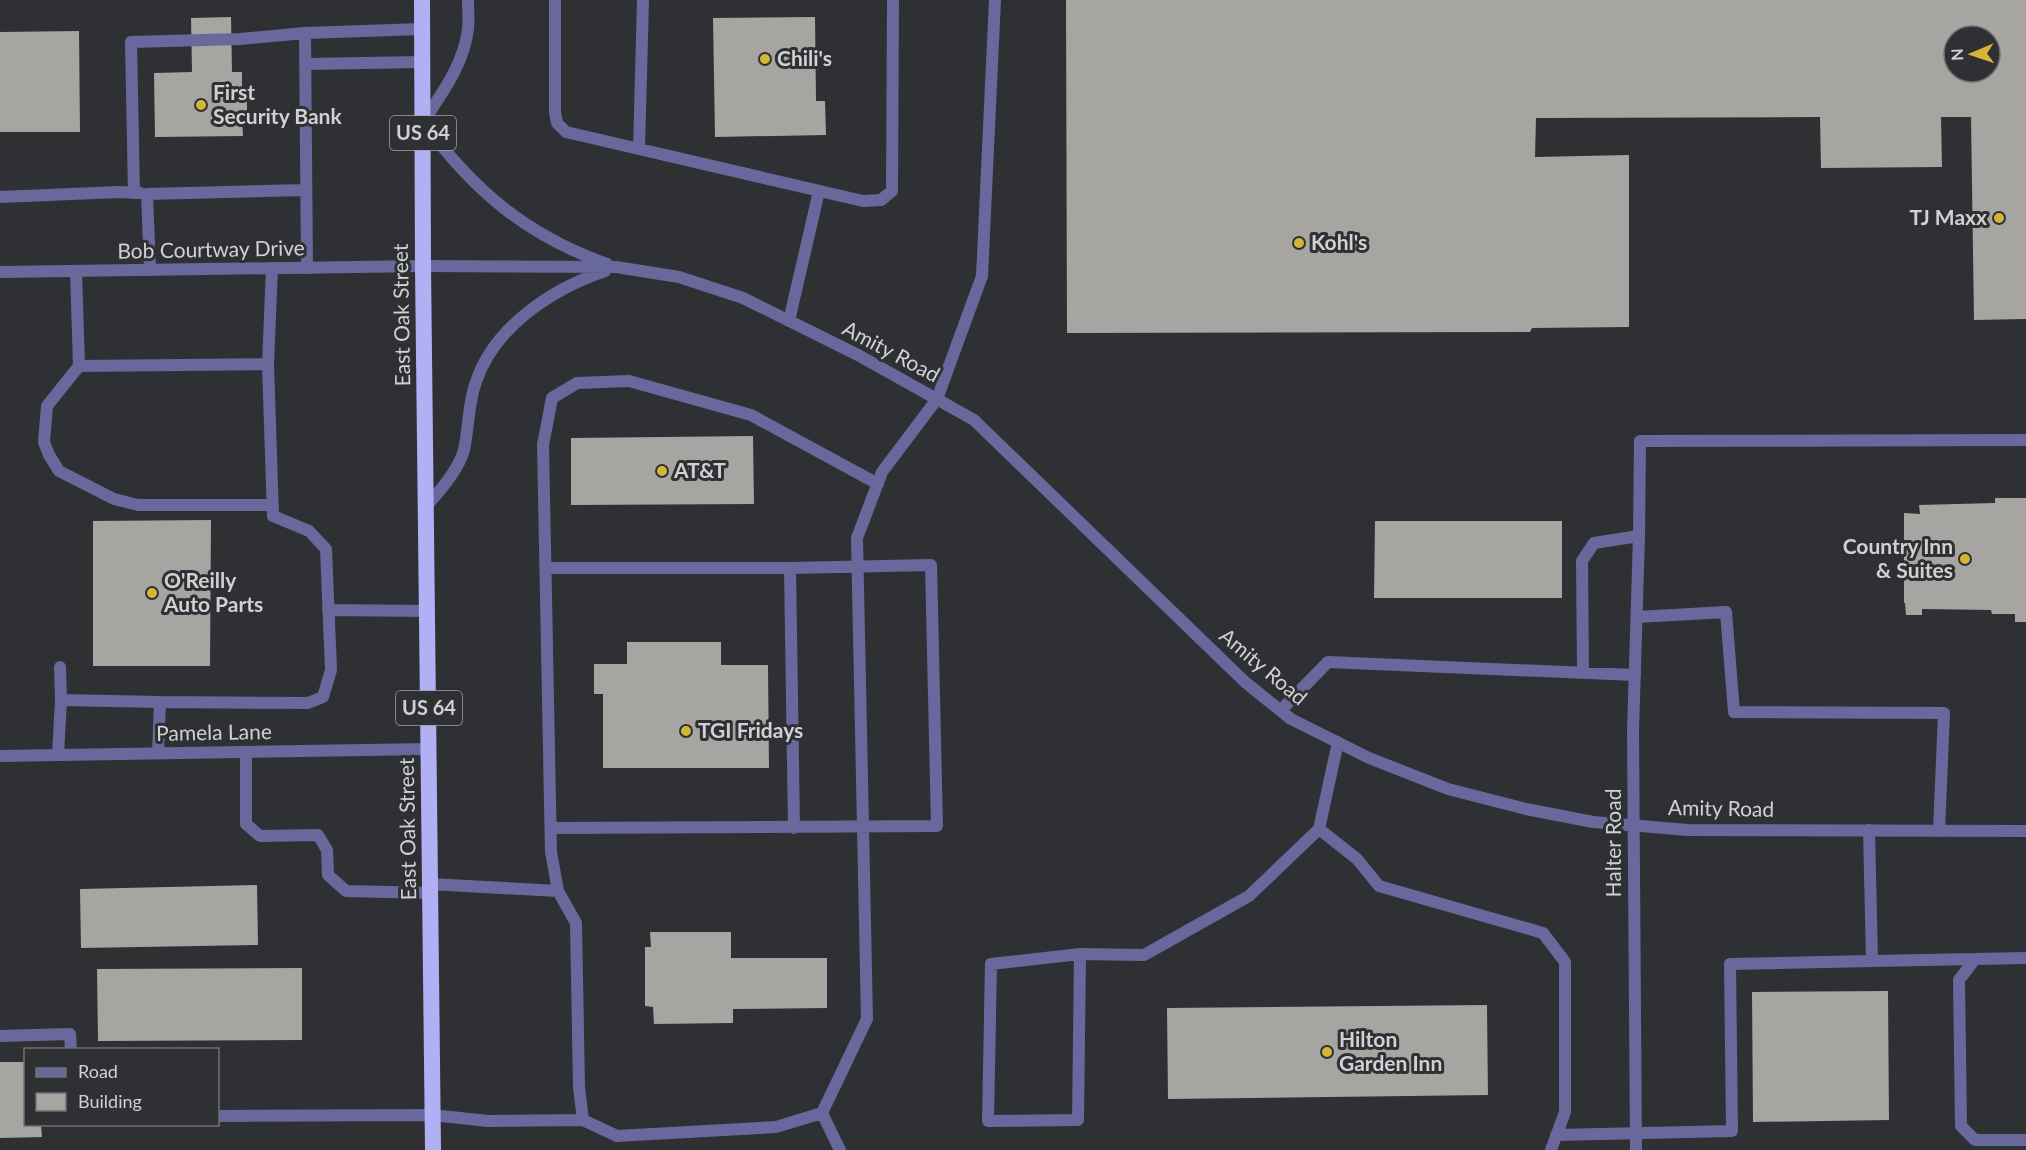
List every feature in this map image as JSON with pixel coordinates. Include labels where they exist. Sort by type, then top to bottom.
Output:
[{"type":"highway","name":"East Oak Street","points":[[422,0],[433,1150]]},
{"type":"street","points":[[423,122],[452,78],[463,55],[468,29],[468,0]]},
{"type":"street","points":[[555,0],[555,111],[557,123],[566,132],[863,201],[881,200],[892,191],[893,0]]},
{"type":"street","points":[[639,149],[643,0]]},
{"type":"street","points":[[219,1116],[432,1115],[488,1121],[583,1120],[617,1136],[776,1127],[822,1113],[867,1019],[857,538],[882,472],[937,399],[982,276],[995,0]]},
{"type":"street","points":[[134,193],[131,42],[240,39],[305,33],[422,29]]},
{"type":"street","points":[[305,33],[307,267]]},
{"type":"street","points":[[305,64],[423,62]]},
{"type":"street","name":"Amity Road","points":[[423,122],[452,160],[473,182],[513,215],[580,255],[616,267]]},
{"type":"street","points":[[0,196],[306,190]]},
{"type":"street","points":[[789,321],[819,191]]},
{"type":"street","points":[[147,194],[150,270]]},
{"type":"street","name":"Amity Road","points":[[423,266],[616,267],[679,277],[743,298],[858,355],[974,420],[1245,682],[1291,719],[1369,758],[1448,789],[1526,809],[1593,822],[1688,830],[2026,831]]},
{"type":"street","name":"Bob Courtway Drive","points":[[0,272],[423,266]]},
{"type":"street","points":[[426,507],[448,482],[463,452],[475,384],[490,352],[532,309],[571,285],[616,267]]},
{"type":"street","points":[[61,700],[308,702],[323,697],[330,670],[326,549],[309,531],[273,516],[268,364],[272,268]]},
{"type":"street","points":[[76,271],[79,366],[47,406],[44,442],[59,471],[114,499],[138,506],[273,505]]},
{"type":"street","points":[[79,366],[268,364]]},
{"type":"street","points":[[583,1120],[579,1087],[576,922],[558,891],[551,852],[543,445],[552,398],[577,383],[629,381],[751,415],[878,484]]},
{"type":"street","name":"Halter Road","points":[[1636,1150],[1634,825],[1640,441],[2026,440]]},
{"type":"street","points":[[1583,672],[1582,561],[1594,543],[1639,536]]},
{"type":"street","points":[[545,568],[790,568],[931,565],[937,826],[551,828]]},
{"type":"street","points":[[790,568],[794,828]]},
{"type":"street","points":[[328,610],[427,611]]},
{"type":"street","points":[[1637,617],[1726,612],[1734,712],[1944,713],[1939,831]]},
{"type":"street","points":[[1281,710],[1329,662],[1635,675]]},
{"type":"street","points":[[58,755],[60,667]]},
{"type":"street","points":[[158,753],[160,702]]},
{"type":"street","points":[[1080,954],[1078,1120],[988,1121],[991,964],[1080,954],[1144,955],[1249,896],[1319,829],[1338,742]]},
{"type":"street","name":"Pamela Lane","points":[[0,756],[429,749]]},
{"type":"street","points":[[246,752],[246,824],[260,836],[318,835],[327,850],[328,875],[346,891],[430,888],[558,891]]},
{"type":"street","points":[[1319,829],[1357,859],[1379,886],[1543,933],[1565,962],[1565,1112],[1551,1150]]},
{"type":"street","points":[[1869,830],[1872,961]]},
{"type":"street","points":[[1556,1135],[1636,1135],[1732,1131],[1730,964],[2026,958]]},
{"type":"street","points":[[1975,959],[1959,980],[1961,1126],[1975,1140],[2026,1140]]},
{"type":"street","points":[[0,1036],[70,1034],[71,1048]]},
{"type":"street","points":[[822,1113],[840,1150]]},
{"type":"building","name":"Kohl's","points":[[1066,0],[2026,0],[2026,319],[1974,320],[1971,117],[1941,117],[1942,167],[1821,168],[1820,117],[1536,118],[1535,157],[1629,155],[1629,327],[1532,328],[1530,332],[1067,333]]},
{"type":"building","name":"First Security Bank","points":[[231,17],[232,72],[242,72],[242,91],[247,91],[247,118],[242,118],[243,136],[155,137],[154,73],[192,72],[191,18]]},
{"type":"building","name":"Chili's","points":[[815,17],[816,101],[825,101],[826,135],[715,137],[713,18]]},
{"type":"building","points":[[79,31],[80,132],[0,132],[0,32]]},
{"type":"building","name":"AT&T","points":[[753,436],[754,504],[571,505],[571,438]]},
{"type":"building","name":"Country Inn & Suites","points":[[1995,498],[2026,498],[2026,622],[2015,622],[2015,614],[1992,614],[1991,610],[1922,609],[1922,615],[1906,615],[1904,513],[1920,514],[1919,505],[1995,503]]},
{"type":"building","name":"O'Reilly Auto Parts","points":[[211,520],[210,666],[93,666],[93,521]]},
{"type":"building","points":[[1375,521],[1562,521],[1562,598],[1374,598]]},
{"type":"building","name":"TGI Fridays","points":[[627,642],[721,642],[721,665],[768,665],[769,768],[603,768],[603,694],[594,694],[594,664],[627,664]]},
{"type":"building","points":[[257,885],[258,945],[81,948],[80,889]]},
{"type":"building","points":[[650,932],[731,932],[731,958],[827,958],[827,1008],[733,1009],[733,1023],[654,1024],[653,1007],[645,1006],[645,947],[651,947]]},
{"type":"building","points":[[302,968],[302,1040],[98,1041],[97,969]]},
{"type":"building","points":[[1888,991],[1889,1120],[1753,1122],[1752,992]]},
{"type":"building","name":"Hilton Garden Inn","points":[[1487,1005],[1488,1095],[1168,1099],[1167,1008]]},
{"type":"building","points":[[0,1062],[24,1062],[24,1126],[41,1126],[42,1137],[0,1138]]},
{"type":"place","name":"Chili's","points":[[765,59]]},
{"type":"place","name":"First Security Bank","points":[[201,105]]},
{"type":"place","name":"TJ Maxx","points":[[1999,218]]},
{"type":"place","name":"Kohl's","points":[[1299,243]]},
{"type":"place","name":"AT&T","points":[[662,471]]},
{"type":"place","name":"Country Inn & Suites","points":[[1965,559]]},
{"type":"place","name":"O'Reilly Auto Parts","points":[[152,593]]},
{"type":"place","name":"TGI Fridays","points":[[686,731]]},
{"type":"place","name":"Hilton Garden Inn","points":[[1327,1052]]}]
